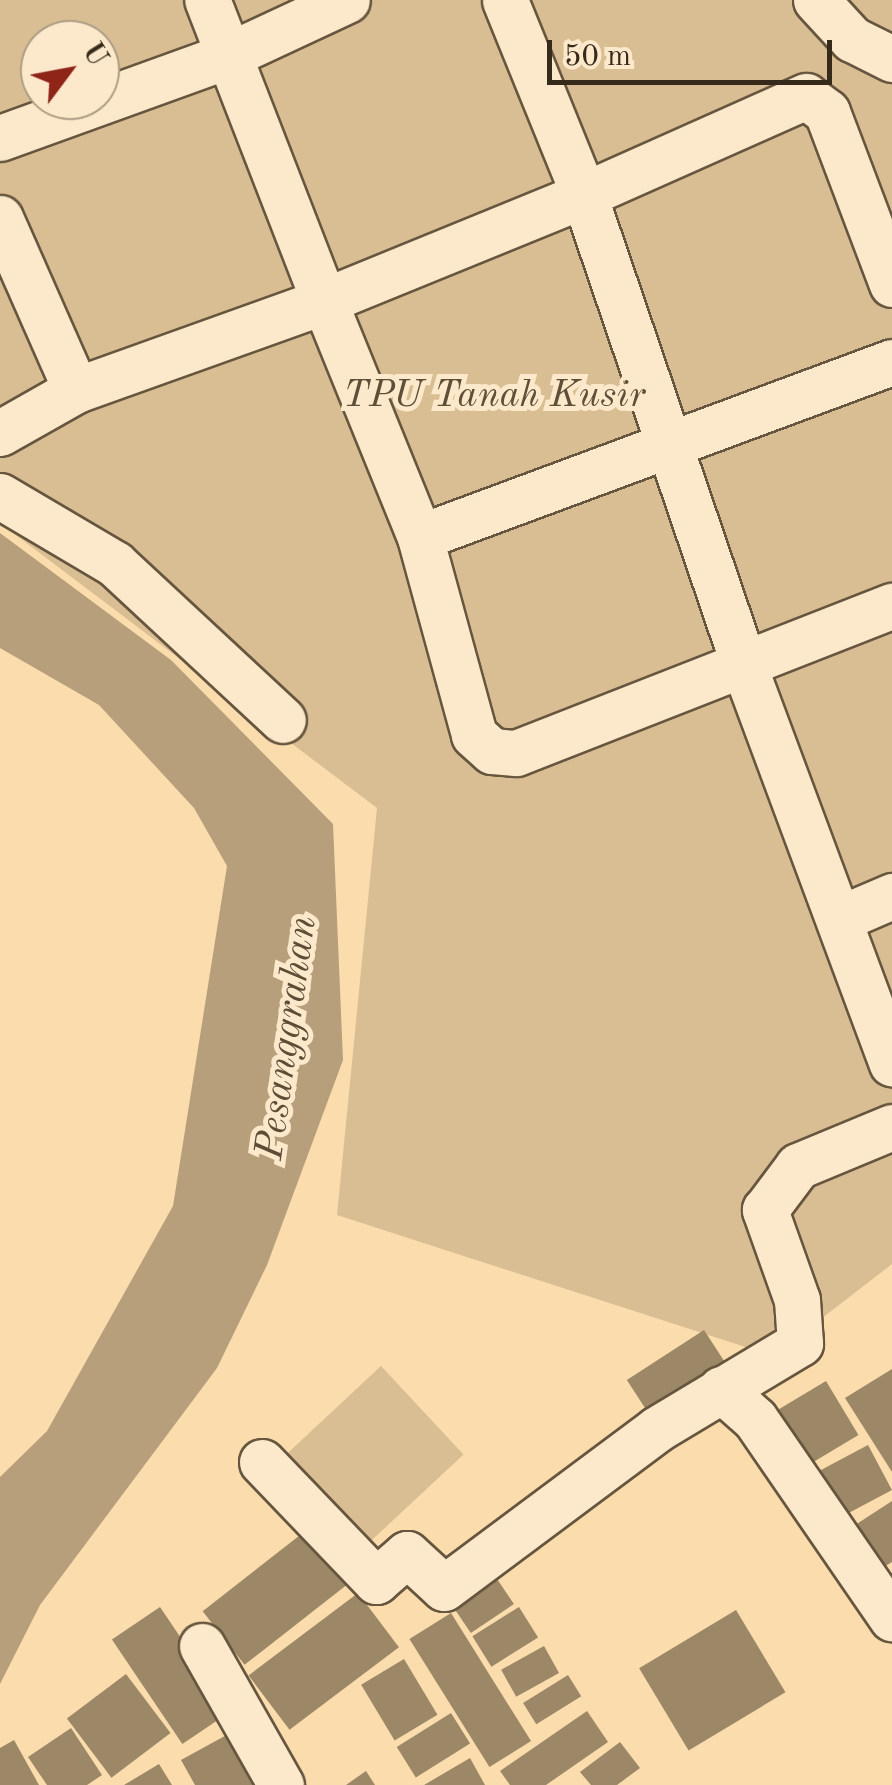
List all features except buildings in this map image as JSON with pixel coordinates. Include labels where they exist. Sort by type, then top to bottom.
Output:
[{"type":"street","points":[[206,0],[420,537],[474,736],[492,751],[516,753],[892,606]]},
{"type":"street","points":[[0,138],[228,55],[346,0]]},
{"type":"street","points":[[505,0],[584,195],[676,446],[744,666],[892,1063]]},
{"type":"street","points":[[816,0],[852,38],[892,59]]},
{"type":"street","points":[[0,433],[76,390],[324,301],[584,195],[806,96],[826,112],[892,284]]},
{"type":"street","points":[[0,218],[76,390]]},
{"type":"street","points":[[420,537],[676,446],[892,362]]},
{"type":"street","points":[[0,496],[116,564],[283,720]]},
{"type":"street","points":[[841,918],[892,896]]},
{"type":"street","points":[[262,1462],[376,1581],[407,1554],[444,1588],[722,1389],[802,1339],[764,1210],[798,1166],[892,1127]]},
{"type":"street","points":[[722,1389],[755,1419],[892,1618]]},
{"type":"street","points":[[202,1646],[281,1785]]},
{"type":"green space","name":"TPU Tanah Kusir","points":[[0,0],[892,0],[892,1264],[773,1356],[337,1215],[377,808],[0,523]]},
{"type":"green space","points":[[381,1366],[464,1454],[363,1548],[281,1459]]},
{"type":"water","name":"Pesanggrahan","points":[[0,533],[171,660],[333,824],[343,1060],[267,1265],[217,1368],[40,1605],[0,1684],[0,1477],[47,1431],[173,1206],[227,866],[194,808],[99,705],[0,648]]}]
